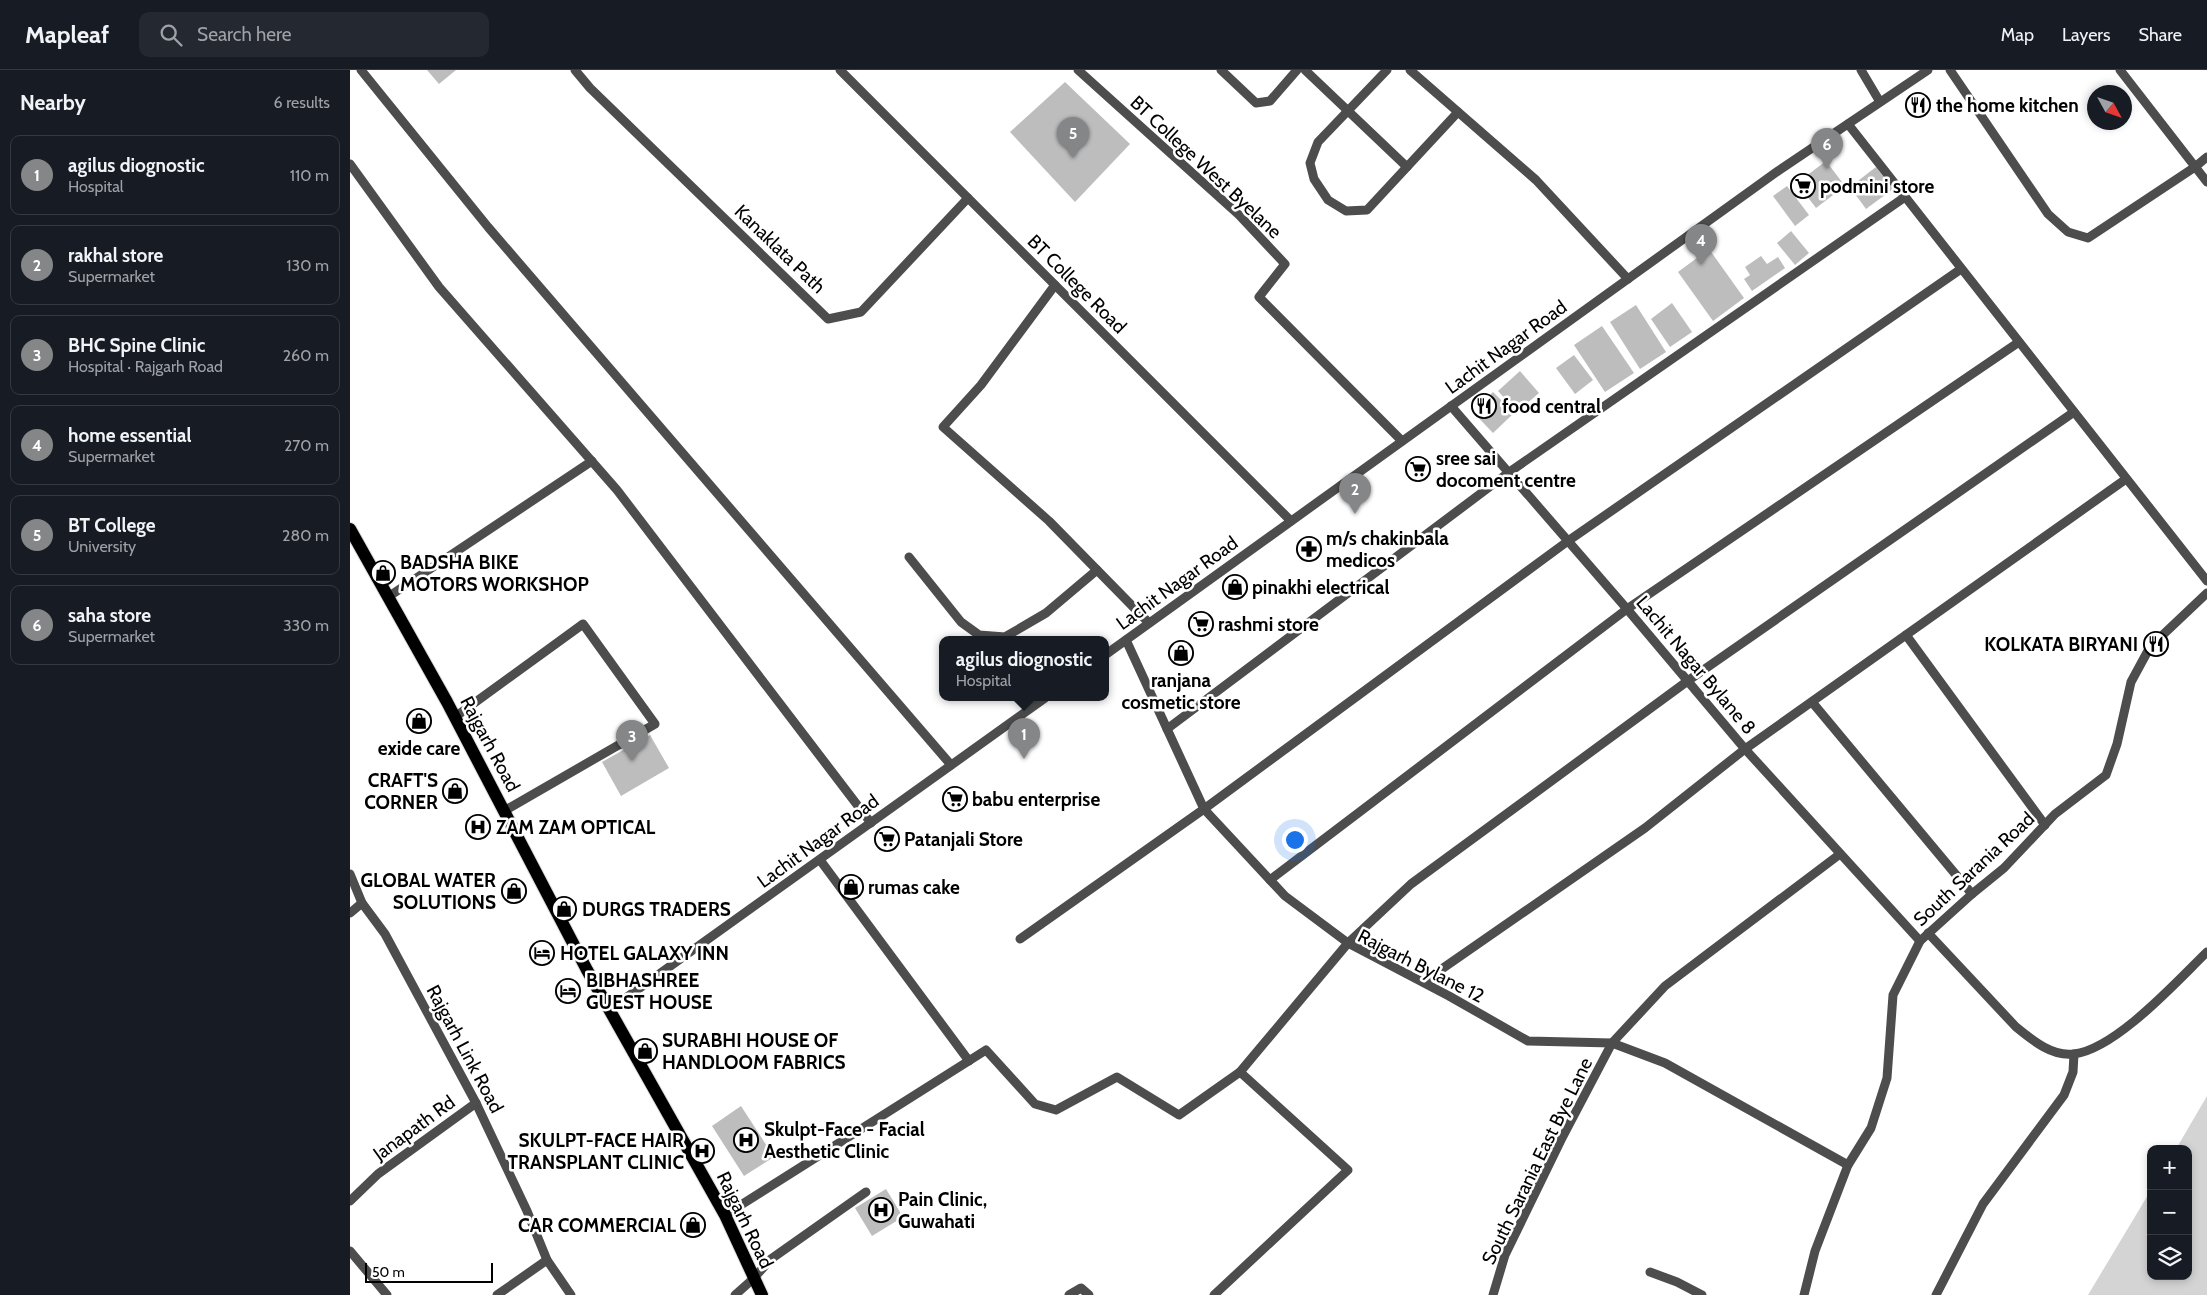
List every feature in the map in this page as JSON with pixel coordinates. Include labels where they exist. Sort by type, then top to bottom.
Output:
[{"type":"main road","name":"Rajgarh Road","points":[[350,529],[455,718],[609,1010],[725,1215],[762,1295]]},
{"type":"street","points":[[361,70],[488,227],[951,765]]},
{"type":"street","name":"Kanaklata Path","points":[[575,70],[590,88],[828,319],[862,312],[968,198]]},
{"type":"street","name":"BT College Road","points":[[840,70],[1291,521]]},
{"type":"street","name":"BT College West Byelane","points":[[1078,70],[1239,215],[1285,264],[1259,297],[1402,441]]},
{"type":"street","points":[[1221,70],[1256,103],[1270,102],[1297,70]]},
{"type":"street","points":[[1305,70],[1407,167]]},
{"type":"street","points":[[1387,70],[1318,142],[1310,163],[1314,179],[1328,200],[1346,211],[1367,210],[1458,112]]},
{"type":"street","points":[[1410,70],[1536,180],[1628,279]]},
{"type":"street","points":[[1861,70],[1880,102]]},
{"type":"street","name":"Lachit Nagar Road","points":[[1109,652],[1628,279],[1928,70]]},
{"type":"street","points":[[1950,70],[2048,214],[2068,232],[2088,238],[2195,167],[2207,157]]},
{"type":"street","points":[[2120,70],[2207,182]]},
{"type":"street","points":[[1848,124],[2207,581]]},
{"type":"street","points":[[350,164],[439,287],[617,490],[871,822]]},
{"type":"street","points":[[1167,729],[1508,473],[1905,197]]},
{"type":"street","points":[[1020,939],[1204,809],[1568,541],[1961,269]]},
{"type":"street","points":[[1055,285],[981,385],[943,427],[1049,521],[1149,623]]},
{"type":"street","points":[[1270,880],[1627,609],[2019,342]]},
{"type":"street","name":"Lachit Nagar Bylane 8","points":[[1451,406],[1689,680],[1745,749],[1920,941]]},
{"type":"street","points":[[1126,640],[1204,809],[1285,896],[1348,943],[1410,884],[1689,680],[2074,412]]},
{"type":"street","points":[[388,597],[592,461]]},
{"type":"street","points":[[1423,982],[1645,828],[1745,749],[2126,479]]},
{"type":"street","points":[[909,557],[961,622],[979,635],[992,636]]},
{"type":"street","points":[[1007,636],[1046,613],[1097,570]]},
{"type":"street","name":"South Sarania Road","points":[[1804,1295],[1815,1251],[1848,1165],[1871,1128],[1888,1078],[1893,994],[1920,941],[2004,868],[2055,814],[2106,775],[2117,744],[2131,682],[2150,647],[2207,593]]},
{"type":"street","points":[[455,718],[583,624],[655,724],[504,811]]},
{"type":"street","points":[[1906,635],[2044,825]]},
{"type":"street","name":"Lachit Nagar Road","points":[[609,1010],[1041,701]]},
{"type":"street","points":[[1812,702],[1972,894]]},
{"type":"street","name":"South Sarania East Bye Lane","points":[[1493,1295],[1505,1255],[1561,1140],[1612,1043],[1665,986],[1840,854]]},
{"type":"street","points":[[725,1215],[969,1060],[820,860]]},
{"type":"street","name":"Rajgarh Link Road","points":[[350,874],[362,903],[385,934],[476,1103],[527,1211],[547,1260],[571,1295]]},
{"type":"street","points":[[350,913],[362,903]]},
{"type":"street","points":[[1928,933],[2016,1027],[2032,1040],[2052,1051],[2074,1054],[2093,1048],[2120,1033],[2154,1004],[2207,952]]},
{"type":"street","name":"Rajgarh Bylane 12","points":[[969,1060],[986,1050],[1034,1104],[1056,1110],[1117,1077],[1179,1115],[1240,1072],[1348,943],[1423,982],[1528,1041],[1612,1043],[1665,1063],[1848,1165]]},
{"type":"street","points":[[1936,1295],[1983,1204],[2064,1095],[2073,1072],[2074,1054]]},
{"type":"street","points":[[1216,1295],[1348,1170],[1240,1072]]},
{"type":"street","name":"Janapath Rd","points":[[350,1201],[378,1174],[476,1103]]},
{"type":"street","points":[[735,1295],[771,1259],[866,1192]]},
{"type":"street","points":[[350,1251],[386,1295]]},
{"type":"street","points":[[497,1295],[547,1260]]},
{"type":"street","points":[[1650,1272],[1677,1282],[1702,1295]]},
{"type":"street","points":[[1069,1295],[1081,1288],[1089,1295]]},
{"type":"shaded area","points":[[2207,1096],[2207,1295],[2088,1295],[2147,1197],[2147,1280],[2192,1280],[2192,1145],[2178,1145]]},
{"type":"building","points":[[427,70],[456,70],[439,84]]},
{"type":"building","points":[[1065,82],[1130,144],[1075,202],[1010,132]]},
{"type":"building","points":[[1826,161],[1845,186],[1816,208],[1797,183]]},
{"type":"building","points":[[1876,167],[1893,189],[1866,209],[1850,187]]},
{"type":"building","points":[[1787,186],[1809,215],[1795,226],[1773,196]]},
{"type":"building","points":[[1791,231],[1809,253],[1795,265],[1777,243]]},
{"type":"building","points":[[1709,249],[1744,298],[1713,321],[1678,272]]},
{"type":"building","points":[[1761,256],[1767,264],[1778,257],[1785,268],[1752,291],[1744,279],[1750,275],[1745,267]]},
{"type":"building","points":[[1672,303],[1692,332],[1670,347],[1651,319]]},
{"type":"building","points":[[1636,305],[1666,352],[1640,369],[1610,322]]},
{"type":"building","points":[[1602,326],[1634,373],[1605,392],[1574,345]]},
{"type":"building","points":[[1574,355],[1593,380],[1575,394],[1556,368]]},
{"type":"building","points":[[1520,371],[1539,393],[1517,412],[1498,391]]},
{"type":"building","points":[[1493,392],[1514,413],[1493,433],[1473,412]]},
{"type":"building","points":[[650,735],[669,768],[621,796],[602,762]]},
{"type":"building","points":[[741,1106],[774,1157],[744,1176],[712,1126]]},
{"type":"building","points":[[886,1189],[903,1217],[872,1236],[855,1208]]},
{"type":"place","name":"the home kitchen","points":[[1918,105]]},
{"type":"place","name":"BT College","points":[[1073,158]]},
{"type":"place","name":"saha store","points":[[1827,169]]},
{"type":"place","name":"podmini store","points":[[1803,186]]},
{"type":"place","name":"home essential","points":[[1701,265]]},
{"type":"place","name":"food central","points":[[1484,406]]},
{"type":"place","name":"sree sai docoment centre","points":[[1418,469]]},
{"type":"place","name":"rakhal store","points":[[1355,514]]},
{"type":"place","name":"m/s chakinbala medicos","points":[[1309,549]]},
{"type":"place","name":"BADSHA BIKE MOTORS WORKSHOP","points":[[383,573]]},
{"type":"place","name":"pinakhi electrical","points":[[1235,587]]},
{"type":"place","name":"rashmi store","points":[[1201,624]]},
{"type":"place","name":"KOLKATA BIRYANI","points":[[2156,644]]},
{"type":"place","name":"ranjana cosmetic store","points":[[1181,653]]},
{"type":"place","name":"exide care","points":[[419,721]]},
{"type":"place","name":"agilus diognostic","points":[[1024,759]]},
{"type":"place","name":"BHC Spine Clinic","points":[[632,761]]},
{"type":"place","name":"CRAFT'S CORNER","points":[[455,791]]},
{"type":"place","name":"babu enterprise","points":[[955,799]]},
{"type":"place","name":"ZAM ZAM OPTICAL","points":[[478,827]]},
{"type":"place","name":"Patanjali Store","points":[[887,839]]},
{"type":"place","name":"rumas cake","points":[[851,887]]},
{"type":"place","name":"GLOBAL WATER SOLUTIONS","points":[[514,891]]},
{"type":"place","name":"DURGS TRADERS","points":[[564,909]]},
{"type":"place","name":"HOTEL GALAXY INN","points":[[542,953]]},
{"type":"place","name":"BIBHASHREE GUEST HOUSE","points":[[568,991]]},
{"type":"place","name":"SURABHI HOUSE OF HANDLOOM FABRICS","points":[[645,1051]]},
{"type":"place","name":"Skulpt-Face - Facial Aesthetic Clinic","points":[[746,1140]]},
{"type":"place","name":"SKULPT-FACE HAIR TRANSPLANT CLINIC","points":[[702,1151]]},
{"type":"place","name":"Pain Clinic, Guwahati","points":[[881,1210]]},
{"type":"place","name":"CAR COMMERCIAL","points":[[693,1225]]}]
